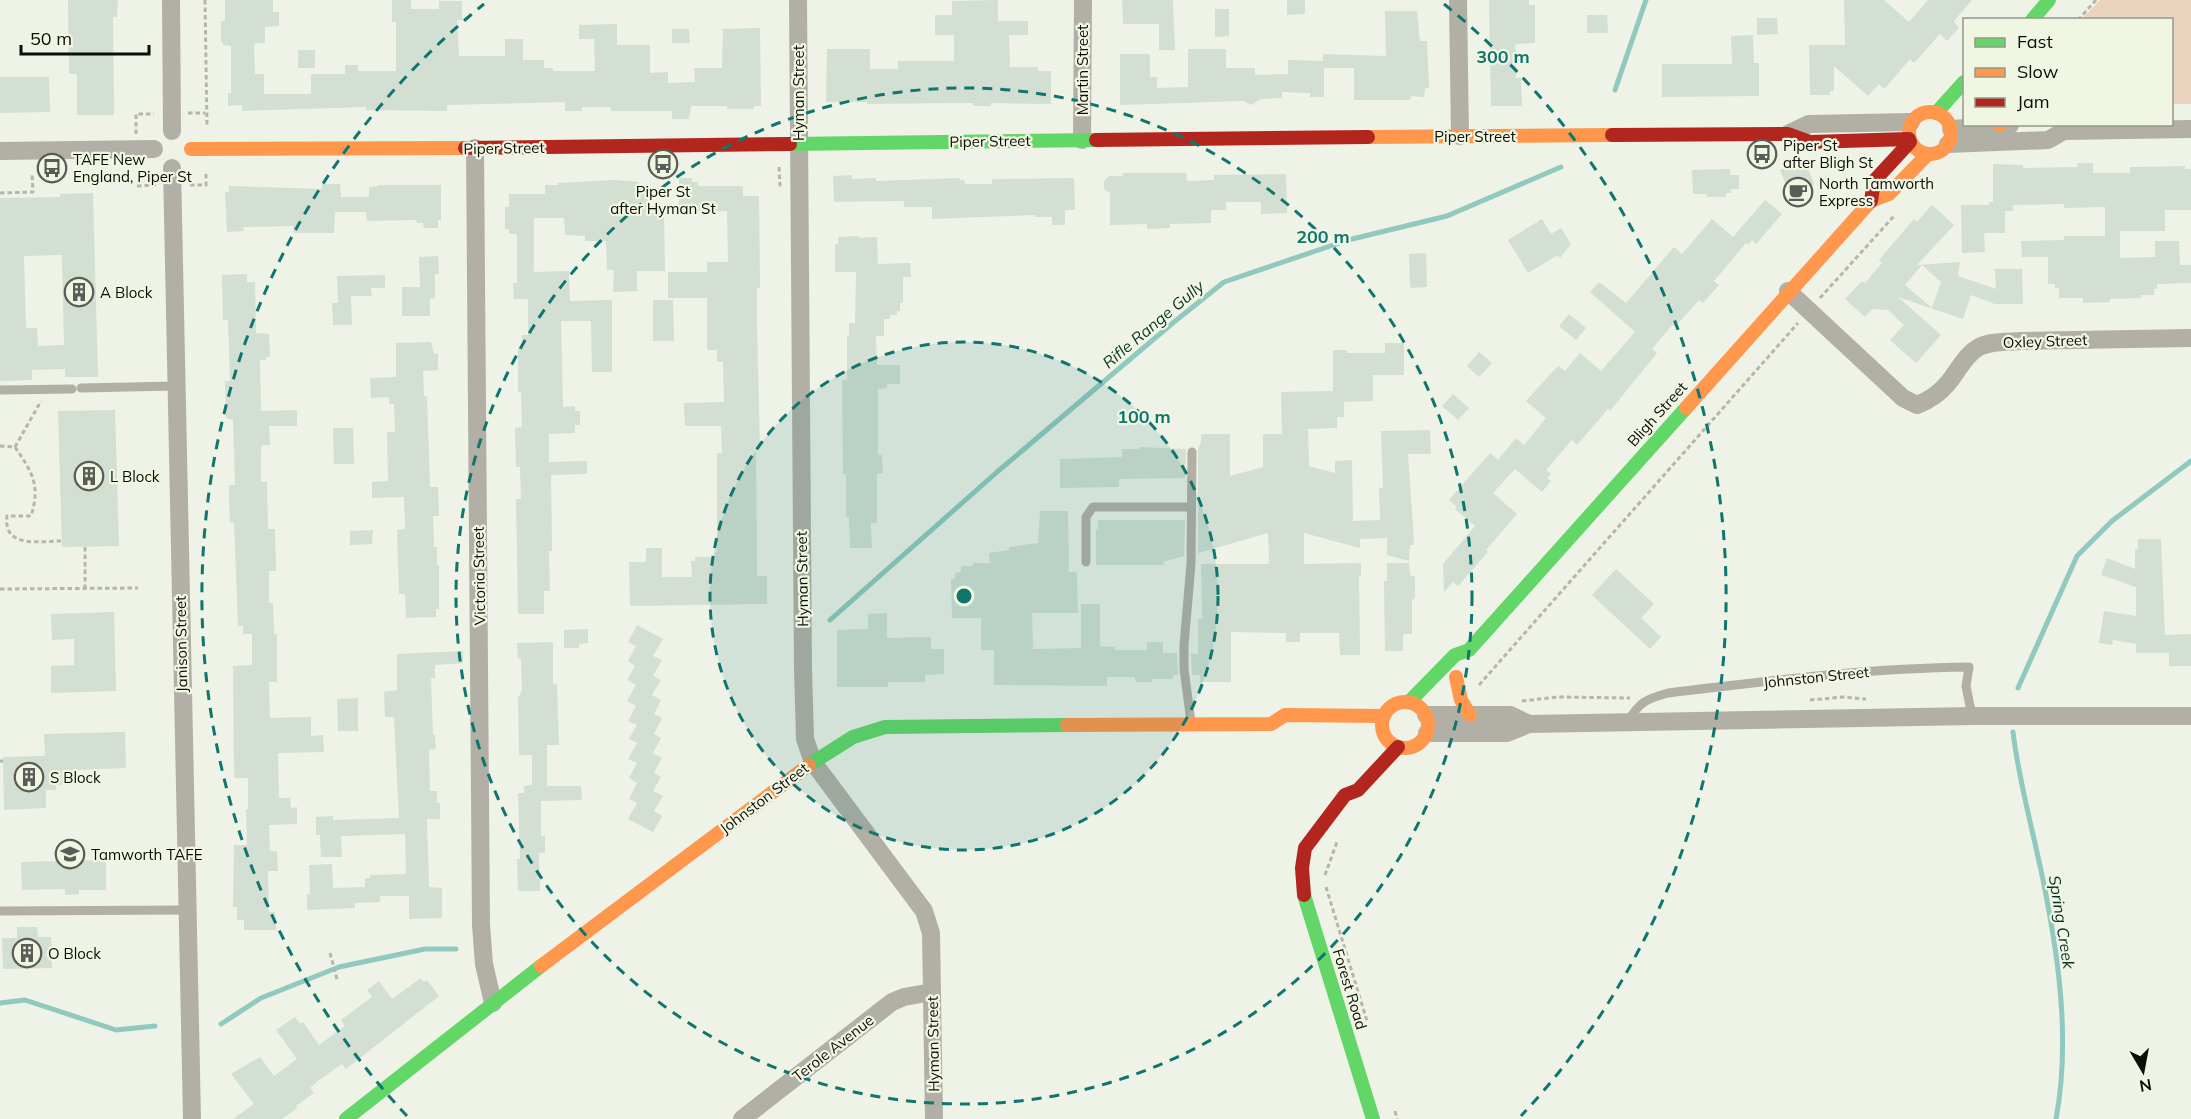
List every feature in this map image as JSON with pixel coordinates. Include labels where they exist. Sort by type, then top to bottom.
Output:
[{"type":"street","points":[[171,0],[172,131]]},
{"type":"street","name":"Hyman Street","points":[[798,0],[805,739],[813,762],[924,911],[931,933],[934,1119]]},
{"type":"street","name":"Martin Street","points":[[1082,140],[1083,0]]},
{"type":"street","points":[[1458,0],[1460,136]]},
{"type":"street","points":[[2034,18],[2049,0]]},
{"type":"street","points":[[1936,113],[1963,84]]},
{"type":"street","points":[[1952,128],[1939,153],[1927,154],[1917,150],[1910,134],[1925,112],[1942,115],[1952,128],[2048,140],[2058,128],[2191,129]]},
{"type":"street","name":"Piper Street","points":[[191,149],[1788,134],[1809,124],[1910,134]]},
{"type":"street","points":[[1952,128],[1983,126]]},
{"type":"street","points":[[172,131],[187,138],[191,149],[188,160],[183,165],[172,168],[161,164],[154,154],[154,148],[162,135],[172,131]]},
{"type":"street","name":"Bligh Street","points":[[1871,201],[1874,181],[1910,134]]},
{"type":"street","points":[[0,151],[154,148]]},
{"type":"street","name":"Victoria Street","points":[[475,148],[482,925],[484,964],[493,1002]]},
{"type":"street","name":"Bligh Street","points":[[1409,702],[1455,655],[1469,650],[1788,291],[1871,201],[1889,194],[1927,154]]},
{"type":"street","name":"Janison Street","points":[[172,168],[192,1119]]},
{"type":"street","name":"Oxley Street","points":[[1788,291],[1903,398],[1917,405],[1931,400],[1948,384],[1964,360],[1979,347],[2022,341],[2191,338]]},
{"type":"street","name":"Bligh Street","points":[[1426,720],[1440,696],[1468,663],[1469,650]]},
{"type":"street","points":[[1456,677],[1461,700],[1470,715]]},
{"type":"street","points":[[1374,747],[1383,716],[1396,703],[1409,702],[1426,720],[1507,733],[1529,724],[1972,716],[2191,716]]},
{"type":"street","name":"Johnston Street","points":[[1270,724],[1285,715],[1383,716]]},
{"type":"street","points":[[1426,720],[1470,715],[1510,715],[1529,724]]},
{"type":"street","points":[[1379,732],[1392,745],[1412,747],[1418,744],[1426,720]]},
{"type":"street","name":"Johnston Street","points":[[346,1119],[493,1002],[813,762],[850,737],[880,728],[1191,724],[1270,724],[1285,732]]},
{"type":"street","name":"Forest Road","points":[[1373,1119],[1307,906],[1302,868],[1305,848],[1345,788],[1358,790],[1398,747]]},
{"type":"street","name":"Terole Avenue","points":[[742,1119],[892,1002],[904,997],[932,992]]},
{"type":"lane","points":[[0,390],[176,386]]},
{"type":"lane","points":[[1191,724],[1184,669],[1184,645],[1191,564],[1192,452]]},
{"type":"lane","points":[[1086,562],[1086,518],[1093,507],[1191,507]]},
{"type":"lane","name":"Johnston Street","points":[[1627,723],[1635,709],[1647,699],[1668,693],[1822,675],[1969,667],[1966,686],[1972,716]]},
{"type":"lane","points":[[0,911],[186,910]]},
{"type":"path","points":[[205,0],[206,123],[210,134]]},
{"type":"path","points":[[2080,18],[2096,0]]},
{"type":"path","points":[[193,113],[206,113]]},
{"type":"path","points":[[136,134],[136,114],[151,114]]},
{"type":"path","points":[[0,193],[33,192],[32,173]]},
{"type":"path","points":[[137,186],[152,185]]},
{"type":"path","points":[[1478,688],[1485,677],[1894,215]]},
{"type":"path","points":[[15,447],[48,389]]},
{"type":"path","points":[[0,446],[15,447]]},
{"type":"path","points":[[15,447],[33,474],[36,499],[31,516],[7,516],[6,526],[10,535],[22,541],[62,541]]},
{"type":"path","points":[[85,547],[85,589]]},
{"type":"path","points":[[0,589],[138,588]]},
{"type":"path","points":[[1338,840],[1324,879],[1369,1028]]},
{"type":"path","points":[[330,953],[337,978]]},
{"type":"path","points":[[1394,1108],[1397,1119]]},
{"type":"shaded area","points":[[2100,0],[2191,0],[2191,104],[2173,104],[2173,18],[2083,18]]},
{"type":"building","points":[[68,0],[118,0],[117,17],[113,17],[114,115],[77,115],[77,74],[69,74]]},
{"type":"building","points":[[225,0],[273,0],[273,12],[279,12],[279,26],[265,27],[265,43],[254,45],[255,74],[264,74],[264,94],[311,94],[311,74],[345,74],[345,65],[358,65],[358,71],[396,71],[396,22],[392,22],[392,0],[411,0],[411,9],[439,9],[439,1],[462,1],[462,20],[457,20],[459,56],[505,56],[505,39],[523,39],[523,60],[544,60],[544,68],[553,68],[553,71],[595,71],[594,39],[579,39],[579,25],[617,24],[617,45],[650,45],[650,73],[668,72],[668,83],[695,82],[694,68],[722,68],[723,29],[760,28],[761,106],[754,106],[754,109],[727,109],[727,106],[691,106],[689,119],[672,119],[672,111],[611,111],[610,107],[582,107],[582,111],[565,111],[565,102],[447,105],[447,111],[366,110],[366,107],[242,111],[242,105],[228,106],[228,93],[231,93],[231,46],[223,45],[221,42],[221,21],[225,21]]},
{"type":"building","points":[[998,0],[998,21],[1028,21],[1028,35],[1009,35],[1010,67],[1038,67],[1038,71],[1051,71],[1051,104],[991,103],[991,106],[973,106],[973,103],[826,102],[827,49],[870,49],[870,69],[898,69],[898,61],[954,61],[954,35],[935,35],[935,15],[952,15],[952,1]]},
{"type":"building","points":[[1122,0],[1173,0],[1175,50],[1159,50],[1159,24],[1123,24]]},
{"type":"building","points":[[1287,0],[1305,0],[1305,14],[1287,15]]},
{"type":"building","points":[[1489,0],[1529,0],[1529,5],[1535,5],[1535,43],[1515,44],[1516,78],[1521,78],[1522,106],[1491,106]]},
{"type":"building","points":[[1844,0],[1884,0],[1909,22],[1928,0],[1972,0],[1954,21],[1959,28],[1947,41],[1940,34],[1914,63],[1910,59],[1884,89],[1879,84],[1868,96],[1834,66],[1834,91],[1830,91],[1830,95],[1810,95],[1809,45],[1845,45]]},
{"type":"building","points":[[1215,9],[1229,9],[1229,36],[1215,37]]},
{"type":"building","points":[[1385,11],[1417,11],[1420,41],[1427,41],[1429,88],[1425,88],[1424,97],[1411,96],[1410,100],[1354,100],[1354,68],[1324,68],[1324,97],[1310,97],[1310,93],[1282,92],[1282,98],[1261,99],[1251,105],[1244,101],[1120,105],[1120,54],[1150,54],[1150,77],[1157,77],[1157,88],[1188,87],[1188,49],[1226,49],[1226,68],[1255,68],[1255,75],[1288,74],[1288,60],[1323,61],[1323,54],[1386,56]]},
{"type":"building","points":[[1587,15],[1607,15],[1608,33],[1587,33]]},
{"type":"building","points":[[1757,18],[1777,18],[1778,34],[1757,35]]},
{"type":"building","points":[[672,29],[689,29],[690,43],[672,43]]},
{"type":"building","points":[[1753,35],[1754,63],[1759,63],[1759,96],[1662,97],[1662,64],[1732,64],[1731,36]]},
{"type":"building","points":[[298,50],[315,50],[315,68],[298,68]]},
{"type":"building","points":[[0,77],[49,77],[50,112],[0,113]]},
{"type":"building","points":[[2077,163],[2093,163],[2093,173],[2130,173],[2130,167],[2185,166],[2185,169],[2191,169],[2191,210],[2165,210],[2165,231],[2120,231],[2120,258],[2155,257],[2155,241],[2179,241],[2180,265],[2191,265],[2191,283],[2157,284],[2154,295],[2141,295],[2141,298],[2110,299],[2110,302],[2083,303],[2083,298],[2059,298],[2059,288],[2055,288],[2055,284],[2048,284],[2048,257],[2022,257],[2021,241],[2064,240],[2064,236],[2105,236],[2105,207],[2064,208],[2064,204],[2013,205],[2013,211],[2005,211],[2005,233],[1984,233],[1985,252],[1962,253],[1961,205],[1989,205],[1989,202],[1993,202],[1993,164],[2023,165],[2023,168],[2078,167]]},
{"type":"building","name":"North Tamworth Express","points":[[1806,165],[1814,183],[1795,206],[1780,170]]},
{"type":"building","points":[[1730,169],[1730,175],[1739,175],[1739,189],[1731,189],[1731,193],[1726,193],[1726,197],[1693,194],[1692,170]]},
{"type":"building","points":[[1123,173],[1186,173],[1187,181],[1214,180],[1214,175],[1286,174],[1287,213],[1261,214],[1261,202],[1226,202],[1226,210],[1211,210],[1211,223],[1170,224],[1170,228],[1147,229],[1147,224],[1110,225],[1110,193],[1104,189],[1104,181],[1109,176],[1123,176]]},
{"type":"building","points":[[852,175],[852,179],[876,178],[876,181],[960,178],[965,184],[992,184],[992,179],[1074,178],[1075,210],[1065,210],[1065,225],[1052,225],[1052,217],[1035,217],[1035,215],[932,219],[932,207],[904,207],[904,201],[834,202],[833,176]]},
{"type":"building","points":[[679,178],[692,178],[692,182],[698,182],[698,186],[743,186],[743,196],[759,196],[760,288],[757,288],[757,323],[760,449],[756,449],[757,576],[767,576],[767,604],[630,606],[629,562],[646,562],[646,548],[662,548],[662,577],[692,577],[691,561],[695,561],[695,557],[715,557],[715,552],[717,552],[717,453],[722,453],[721,426],[685,426],[684,403],[724,402],[723,362],[717,362],[717,350],[707,350],[707,298],[668,298],[668,272],[707,272],[707,262],[728,262],[727,211],[679,212]]},
{"type":"building","points":[[615,180],[648,185],[649,213],[664,213],[665,271],[637,271],[637,291],[613,292],[614,270],[607,270],[606,241],[585,241],[585,236],[565,235],[564,218],[534,218],[534,272],[569,271],[570,301],[612,300],[612,372],[592,372],[591,321],[561,321],[563,407],[575,406],[575,411],[580,411],[580,425],[575,425],[575,433],[549,434],[549,462],[587,461],[587,474],[551,475],[550,591],[544,591],[544,614],[518,614],[516,499],[521,499],[520,467],[516,467],[515,428],[522,427],[521,392],[518,392],[518,348],[522,348],[522,335],[528,335],[528,299],[514,299],[513,283],[517,283],[517,234],[509,234],[509,229],[505,229],[505,207],[509,207],[509,194],[545,194],[545,185]]},
{"type":"building","points":[[322,184],[340,184],[341,197],[369,197],[369,187],[378,185],[441,185],[441,220],[438,220],[438,228],[424,228],[423,223],[417,223],[416,220],[367,221],[366,212],[335,212],[334,233],[294,233],[293,226],[243,227],[244,231],[227,232],[225,192],[229,192],[229,186],[322,189]]},
{"type":"building","name":"A Block","points":[[93,193],[98,377],[65,377],[65,369],[32,370],[32,380],[0,381],[0,198],[60,197],[60,194]],"holes":[[[62,255],[64,345],[38,346],[37,328],[26,328],[24,256]]]},
{"type":"building","points":[[1765,200],[1782,214],[1756,244],[1752,240],[1748,245],[1746,243],[1714,281],[1719,285],[1703,303],[1699,300],[1675,327],[1672,325],[1652,349],[1657,353],[1610,411],[1608,409],[1577,445],[1572,440],[1546,470],[1551,474],[1547,478],[1551,481],[1542,492],[1515,469],[1493,493],[1517,514],[1458,586],[1453,582],[1444,592],[1443,564],[1475,526],[1455,509],[1457,507],[1449,500],[1490,453],[1498,460],[1516,438],[1524,445],[1546,418],[1526,401],[1554,370],[1559,366],[1565,371],[1580,353],[1601,371],[1635,332],[1590,292],[1599,282],[1626,303],[1674,247],[1682,254],[1712,219],[1733,237]]},
{"type":"building","points":[[1932,205],[1954,225],[1917,265],[1960,262],[1958,276],[1996,289],[1995,269],[2022,269],[2023,304],[1995,304],[1971,295],[1963,319],[1898,297],[1941,335],[1916,363],[1890,340],[1904,325],[1888,310],[1872,309],[1865,317],[1845,299],[1862,281],[1865,283],[1882,263],[1879,260],[1914,219],[1917,222]],"holes":[[[1922,265],[1941,282],[1932,308],[1905,285]]]},
{"type":"building","points":[[1542,219],[1551,234],[1561,228],[1571,244],[1560,258],[1558,255],[1528,273],[1508,240]]},
{"type":"building","points":[[859,236],[859,238],[877,237],[878,264],[910,263],[911,277],[903,277],[903,303],[900,303],[900,311],[897,311],[897,315],[890,315],[890,319],[884,319],[884,336],[876,336],[877,365],[900,365],[900,384],[887,384],[887,388],[878,389],[878,455],[882,455],[883,473],[877,474],[877,523],[871,523],[872,548],[850,548],[849,517],[846,517],[846,474],[843,474],[842,380],[847,380],[849,323],[855,323],[856,272],[835,272],[835,244],[838,244],[838,237]]},
{"type":"building","points":[[1426,253],[1427,287],[1410,288],[1409,254]]},
{"type":"building","points":[[438,256],[439,274],[435,274],[435,298],[430,299],[430,316],[402,316],[402,287],[420,287],[419,257]]},
{"type":"building","points":[[247,274],[247,282],[255,282],[256,333],[269,334],[270,357],[260,360],[261,411],[297,410],[297,426],[269,426],[270,445],[262,445],[261,453],[261,482],[267,482],[268,529],[275,529],[276,571],[269,571],[269,603],[273,603],[274,634],[277,634],[277,682],[269,682],[270,718],[311,717],[311,736],[323,735],[324,752],[278,753],[279,798],[290,798],[291,808],[297,807],[297,824],[269,825],[270,851],[277,851],[278,871],[268,871],[269,912],[275,912],[276,930],[244,930],[244,920],[237,920],[237,907],[233,907],[234,845],[247,845],[248,778],[234,778],[233,666],[252,665],[252,634],[243,634],[243,626],[238,626],[234,523],[230,523],[229,499],[229,485],[235,485],[233,420],[226,418],[225,381],[230,381],[228,320],[223,320],[222,275]]},
{"type":"building","points":[[385,275],[385,288],[371,288],[372,296],[351,296],[352,325],[333,325],[332,303],[338,303],[337,276]]},
{"type":"building","points":[[653,300],[673,300],[674,341],[653,341]]},
{"type":"building","points":[[1569,314],[1586,328],[1576,340],[1559,326]]},
{"type":"building","points":[[431,342],[434,354],[438,353],[438,370],[423,371],[424,396],[427,396],[430,487],[438,487],[439,516],[433,516],[434,547],[437,547],[437,565],[439,565],[439,609],[436,609],[436,617],[406,618],[405,594],[399,594],[397,530],[405,529],[404,497],[372,498],[372,482],[388,481],[387,432],[395,432],[394,404],[389,404],[389,397],[371,398],[370,378],[396,377],[396,343]]},
{"type":"building","points":[[1385,343],[1404,343],[1404,375],[1373,375],[1373,401],[1344,402],[1344,417],[1337,417],[1337,428],[1308,429],[1309,466],[1335,473],[1335,461],[1352,460],[1353,521],[1380,520],[1379,488],[1383,488],[1381,431],[1430,430],[1431,454],[1408,454],[1414,541],[1413,545],[1410,545],[1409,561],[1387,555],[1387,538],[1360,539],[1360,548],[1304,533],[1304,564],[1361,563],[1361,576],[1359,576],[1360,655],[1340,655],[1339,633],[1300,633],[1300,642],[1286,642],[1286,633],[1231,632],[1231,682],[1200,682],[1200,675],[1192,675],[1191,654],[1198,654],[1198,619],[1202,619],[1201,564],[1269,564],[1268,533],[1198,553],[1198,449],[1201,434],[1230,434],[1230,476],[1263,467],[1263,434],[1282,434],[1281,392],[1333,391],[1333,350],[1347,350],[1347,353],[1385,353]]},
{"type":"building","points":[[1479,352],[1492,363],[1479,377],[1467,366]]},
{"type":"building","points":[[1453,394],[1469,408],[1458,420],[1442,406]]},
{"type":"building","name":"L Block","points":[[115,410],[119,546],[62,547],[58,411]]},
{"type":"building","points":[[333,428],[353,428],[354,464],[334,464]]},
{"type":"building","points":[[1139,447],[1186,449],[1185,478],[1119,479],[1119,487],[1060,488],[1060,459],[1122,457],[1122,449],[1139,449]]},
{"type":"building","points":[[1040,511],[1068,511],[1069,572],[1077,572],[1078,613],[1032,613],[1033,649],[1081,648],[1081,604],[1100,604],[1100,646],[1115,647],[1115,650],[1147,650],[1147,642],[1163,642],[1163,653],[1177,653],[1178,675],[1173,675],[1173,679],[1152,679],[1152,682],[1136,682],[1134,677],[1107,677],[1107,686],[994,685],[994,650],[981,650],[981,618],[952,618],[951,579],[955,579],[955,573],[961,572],[961,566],[990,563],[989,553],[1009,550],[1009,547],[1038,543]]},
{"type":"building","points":[[1098,520],[1185,520],[1184,556],[1163,562],[1164,565],[1096,565]]},
{"type":"building","points":[[373,530],[372,544],[350,545],[350,531]]},
{"type":"building","points":[[2138,539],[2161,539],[2165,635],[2191,634],[2191,666],[2169,666],[2169,653],[2136,653],[2136,644],[2113,640],[2112,645],[2099,643],[2104,611],[2136,616],[2136,587],[2101,575],[2107,558],[2135,569],[2135,549],[2138,549]]},
{"type":"building","points":[[1387,563],[1409,563],[1410,575],[1415,577],[1412,634],[1403,634],[1403,651],[1385,651],[1384,581],[1387,581]]},
{"type":"building","points":[[1616,569],[1654,604],[1641,618],[1661,637],[1650,649],[1592,595]]},
{"type":"building","points":[[114,612],[116,691],[51,693],[51,666],[74,665],[74,639],[52,640],[51,614]]},
{"type":"building","points":[[887,613],[887,638],[931,637],[931,649],[944,649],[944,674],[925,675],[925,682],[888,682],[888,687],[837,687],[837,630],[868,629],[868,614]]},
{"type":"building","points":[[637,625],[663,639],[653,656],[662,660],[653,676],[661,680],[652,695],[661,700],[654,714],[662,718],[654,734],[661,738],[653,753],[662,758],[654,773],[661,777],[653,791],[663,796],[654,811],[662,816],[653,832],[628,819],[637,803],[629,799],[637,783],[629,778],[637,763],[628,759],[637,743],[629,739],[637,725],[628,721],[636,706],[627,701],[636,685],[627,680],[635,666],[628,661],[636,646],[628,642]]},
{"type":"building","points":[[588,629],[588,643],[579,644],[579,648],[564,648],[564,630]]},
{"type":"building","points":[[553,642],[553,684],[557,684],[559,745],[547,745],[547,786],[581,786],[582,800],[541,801],[541,836],[545,836],[545,853],[539,853],[540,891],[518,891],[517,859],[520,859],[518,793],[524,793],[524,786],[532,785],[532,755],[519,755],[518,696],[520,697],[522,692],[521,659],[518,659],[517,643]]},
{"type":"building","points":[[463,651],[463,663],[435,665],[435,678],[431,678],[433,735],[435,735],[436,749],[429,750],[430,791],[437,791],[440,819],[427,819],[429,887],[442,888],[442,918],[409,919],[409,896],[380,896],[380,902],[355,903],[355,908],[307,910],[307,894],[310,894],[309,865],[332,864],[333,888],[365,887],[365,878],[370,878],[370,875],[406,874],[405,834],[341,836],[342,857],[321,857],[320,835],[316,835],[316,817],[333,816],[333,820],[399,818],[394,717],[385,717],[384,692],[397,690],[397,654]]},
{"type":"building","points":[[358,698],[358,731],[338,731],[337,699]]},
{"type":"building","name":"S Block","points":[[125,732],[126,768],[74,770],[74,784],[56,785],[56,790],[46,790],[46,808],[4,810],[3,757],[45,756],[44,734]]},
{"type":"building","points":[[106,860],[106,890],[79,890],[79,894],[65,895],[65,889],[22,890],[21,862]]},
{"type":"building","name":"O Block","points":[[17,927],[37,927],[38,937],[51,937],[52,968],[3,969],[2,938],[17,938]]},
{"type":"building","points":[[421,978],[424,982],[427,980],[439,996],[346,1069],[342,1064],[319,1080],[310,1088],[314,1093],[296,1106],[297,1108],[282,1119],[233,1119],[254,1104],[231,1074],[260,1057],[274,1076],[297,1059],[276,1030],[295,1017],[300,1024],[303,1022],[319,1045],[345,1026],[341,1020],[372,997],[367,990],[379,981],[392,999]]},
{"type":"waterway","name":"Rifle Range Gully","points":[[1615,90],[1646,0]]},
{"type":"waterway","name":"Rifle Range Gully","points":[[830,620],[997,472],[1224,282],[1348,240],[1447,216],[1561,167]]},
{"type":"waterway","name":"Spring Creek","points":[[2018,688],[2077,556],[2112,521],[2191,461]]},
{"type":"waterway","name":"Spring Creek","points":[[2013,732],[2020,776],[2048,906],[2060,985],[2063,1039],[2056,1119]]},
{"type":"waterway","name":"Rifle Range Gully","points":[[221,1024],[261,998],[339,967],[425,949],[456,949]]},
{"type":"waterway","name":"Rifle Range Gully","points":[[0,1003],[25,1000],[116,1030],[155,1026]]},
{"type":"traffic: fast","points":[[2034,18],[2049,0]]},
{"type":"traffic: fast","points":[[1936,113],[1963,83]]},
{"type":"traffic: fast","points":[[790,144],[1096,140]]},
{"type":"traffic: fast","points":[[1409,702],[1455,655],[1469,650],[1686,408]]},
{"type":"traffic: fast","points":[[809,765],[853,737],[885,727],[1067,725]]},
{"type":"traffic: fast","points":[[1304,895],[1373,1119]]},
{"type":"traffic: fast","points":[[346,1119],[541,966]]},
{"type":"traffic: slow","points":[[1930,112],[1938,113],[1945,118],[1950,125],[1951,133],[1950,141],[1945,148],[1938,153],[1930,154],[1922,153],[1915,148],[1910,141],[1909,133],[1910,125],[1915,118],[1922,113],[1930,112]]},
{"type":"traffic: slow","points":[[1368,137],[1612,135]]},
{"type":"traffic: slow","points":[[191,149],[465,148]]},
{"type":"traffic: slow","points":[[1686,408],[1871,201],[1889,194],[1927,155]]},
{"type":"traffic: slow","points":[[1456,677],[1461,700],[1470,715]]},
{"type":"traffic: slow","points":[[1405,702],[1414,703],[1422,708],[1427,716],[1428,725],[1427,734],[1422,742],[1414,747],[1405,748],[1396,747],[1388,742],[1383,734],[1382,725],[1383,716],[1388,708],[1396,703],[1405,702]]},
{"type":"traffic: slow","points":[[1067,725],[1271,724],[1285,715],[1383,716]]},
{"type":"traffic: slow","points":[[541,966],[809,765]]},
{"type":"traffic: jam","points":[[1612,135],[1788,134],[1810,142],[1909,139]]},
{"type":"traffic: jam","points":[[1096,140],[1368,137]]},
{"type":"traffic: jam","points":[[1871,201],[1874,181],[1910,142]]},
{"type":"traffic: jam","points":[[465,148],[790,144]]},
{"type":"traffic: jam","points":[[1304,895],[1302,868],[1305,848],[1345,795],[1358,790],[1398,747]]},
{"type":"place","name":"Piper St after Bligh St","points":[[1762,154]]},
{"type":"place","name":"Piper St after Hyman St","points":[[663,164]]},
{"type":"place","name":"TAFE New England, Piper St","points":[[52,168]]},
{"type":"place","name":"North Tamworth Express","points":[[1798,192]]},
{"type":"place","name":"A Block","points":[[79,292]]},
{"type":"place","name":"L Block","points":[[89,476]]},
{"type":"place","name":"S Block","points":[[29,777]]},
{"type":"place","name":"Tamworth TAFE","points":[[70,854]]},
{"type":"place","name":"O Block","points":[[27,953]]}]
